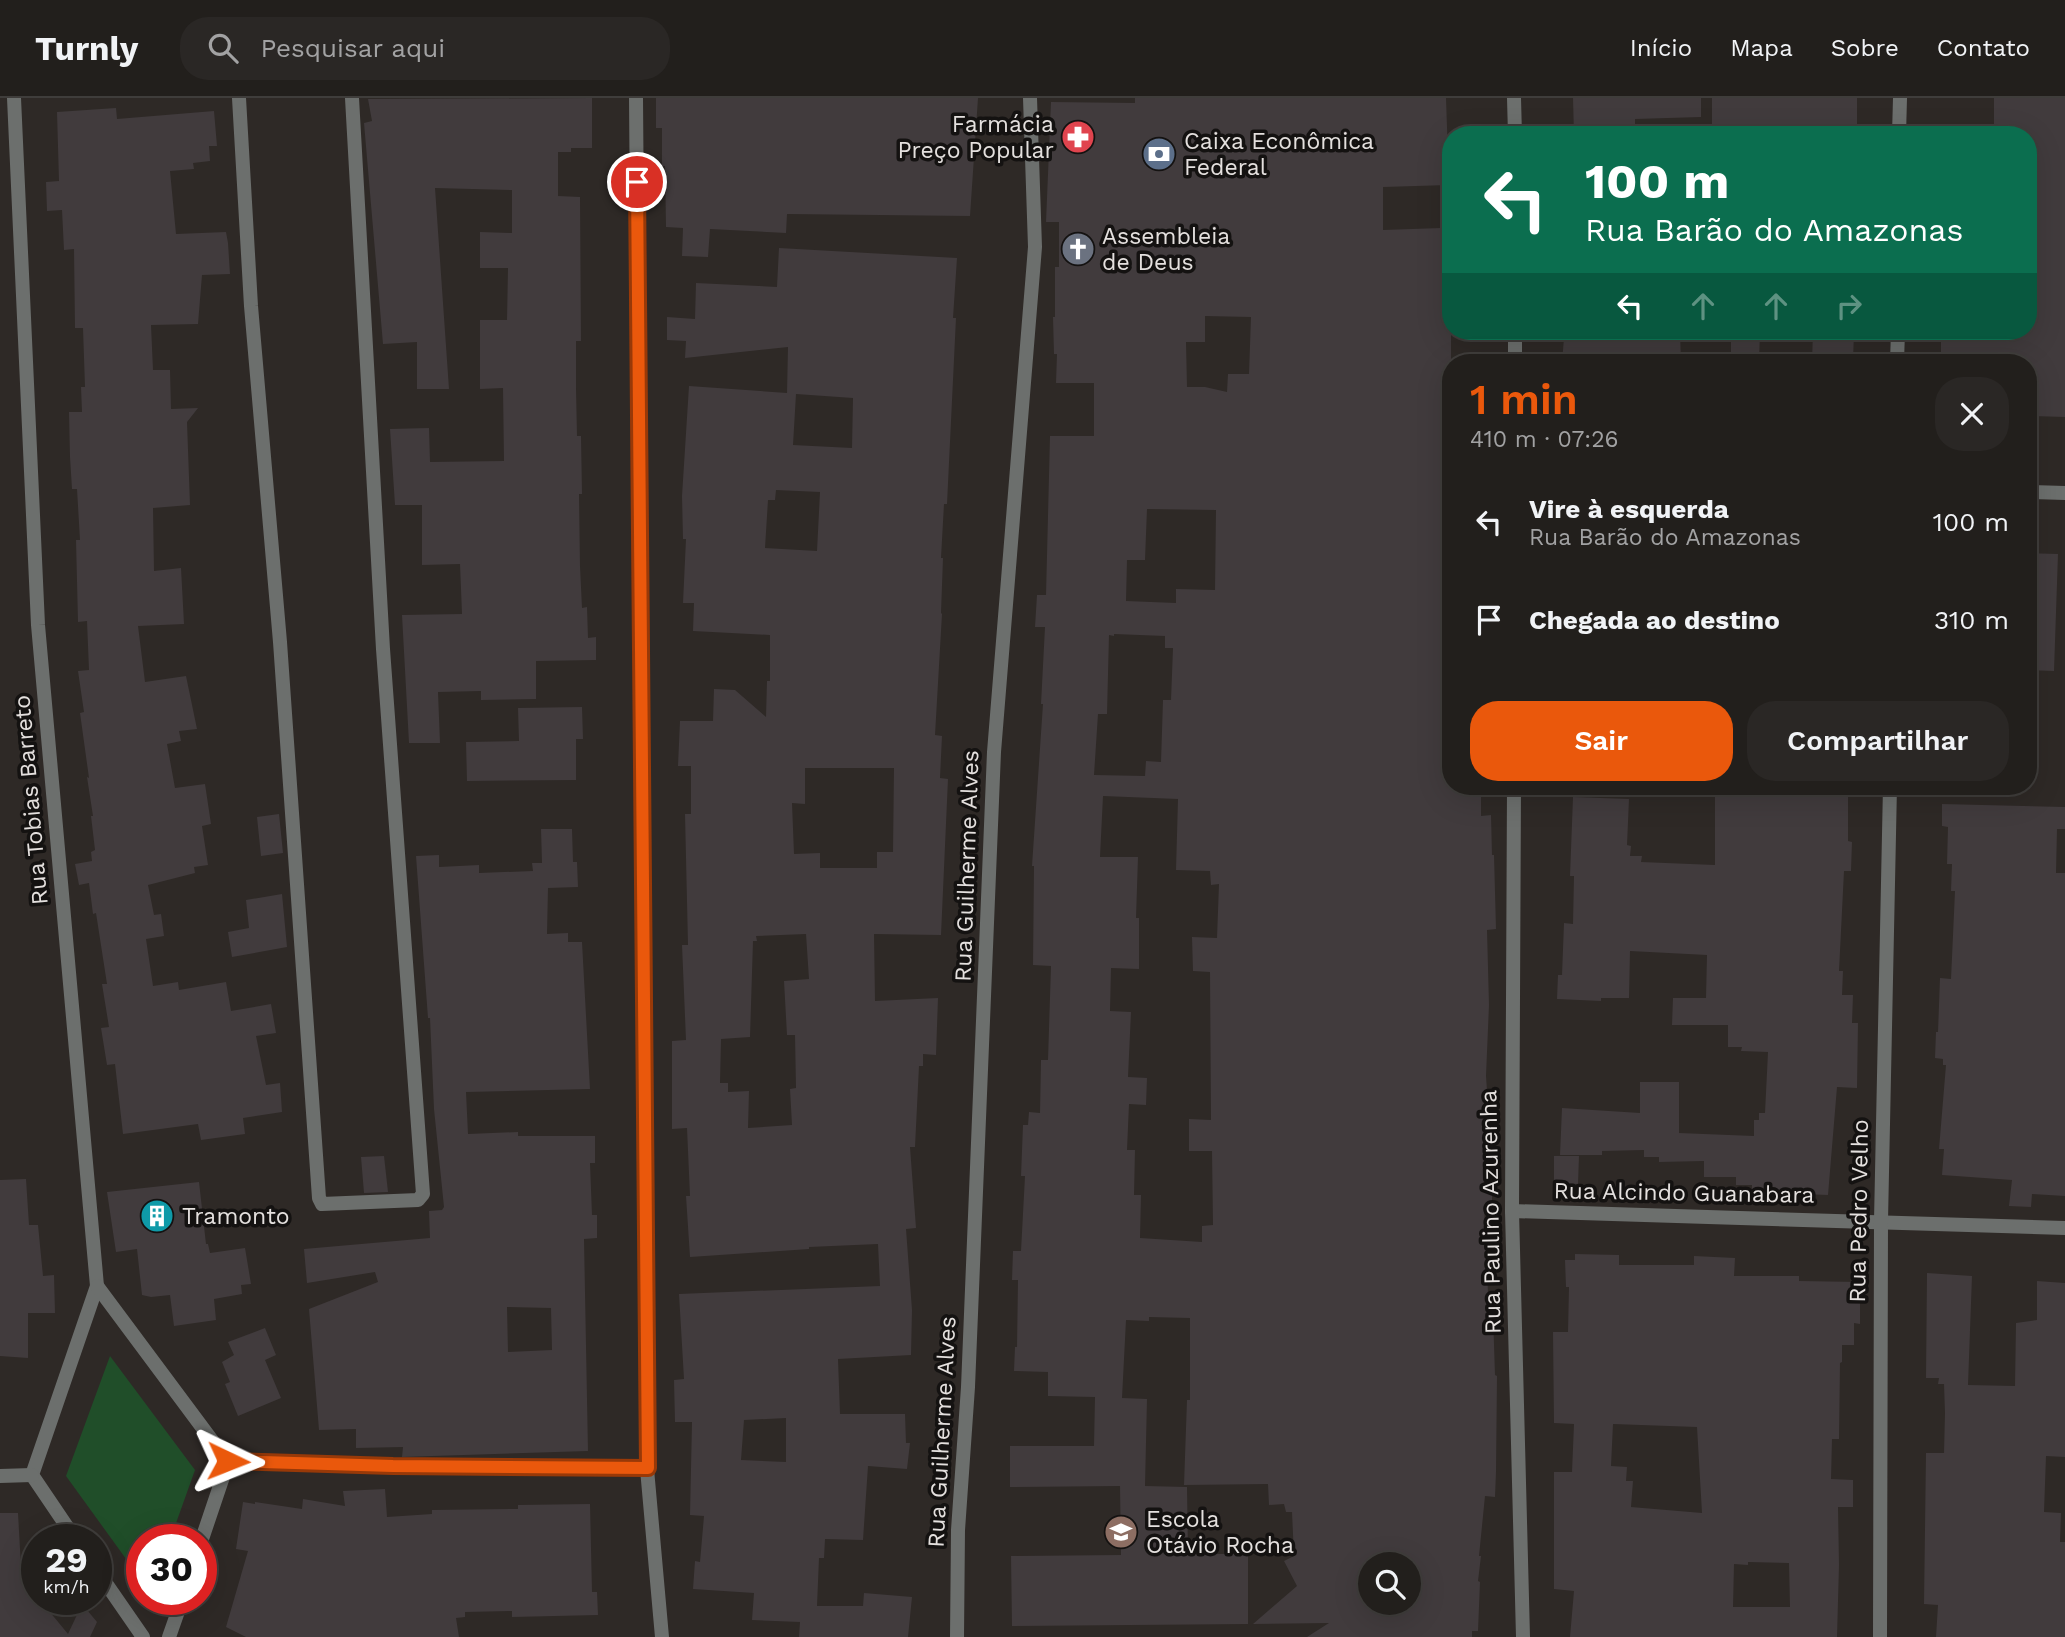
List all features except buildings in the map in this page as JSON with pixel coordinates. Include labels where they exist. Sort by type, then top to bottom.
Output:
[{"type":"street","name":"Rua Tobias Barreto","points":[[14,98],[38,625],[97,1286],[32,1475]]},
{"type":"street","points":[[239,98],[251,306],[280,642],[311,1107],[319,1198],[322,1205],[418,1200],[423,1194],[383,649],[352,98]]},
{"type":"street","points":[[636,98],[648,1468],[662,1637]]},
{"type":"street","name":"Rua Guilherme Alves","points":[[957,1637],[958,1530],[968,1387],[994,752],[1035,247],[1030,98]]},
{"type":"street","points":[[1514,98],[1514,126]]},
{"type":"street","points":[[1899,126],[1900,98]]},
{"type":"street","points":[[2037,492],[2065,493]]},
{"type":"street","name":"Rua Paulino Azurenha","points":[[1514,795],[1512,1211],[1523,1637]]},
{"type":"street","name":"Rua Pedro Velho","points":[[1880,1637],[1881,1221],[1890,795]]},
{"type":"street","name":"Rua Alcindo Guanabara","points":[[1512,1211],[2065,1228]]},
{"type":"street","points":[[97,1286],[228,1461]]},
{"type":"street","points":[[228,1461],[393,1466],[648,1468]]},
{"type":"street","points":[[207,1524],[228,1461]]},
{"type":"street","points":[[0,1476],[32,1475],[65,1524]]},
{"type":"street","points":[[112,1592],[143,1637]]},
{"type":"street","points":[[169,1637],[177,1615]]},
{"type":"green space","points":[[110,1356],[195,1470],[176,1524],[126,1524],[126,1559],[112,1540],[112,1524],[101,1524],[66,1476]]},
{"type":"place","name":"Farmácia Preço Popular","points":[[1078,137]]},
{"type":"place","name":"Caixa Econômica Federal","points":[[1159,154]]},
{"type":"place","name":"Assembleia de Deus","points":[[1078,249]]},
{"type":"place","name":"Tramonto","points":[[157,1216]]},
{"type":"place","name":"Escola Otávio Rocha","points":[[1121,1532]]},
{"type":"route","points":[[228,1461],[393,1466],[648,1468],[637,182]]}]
